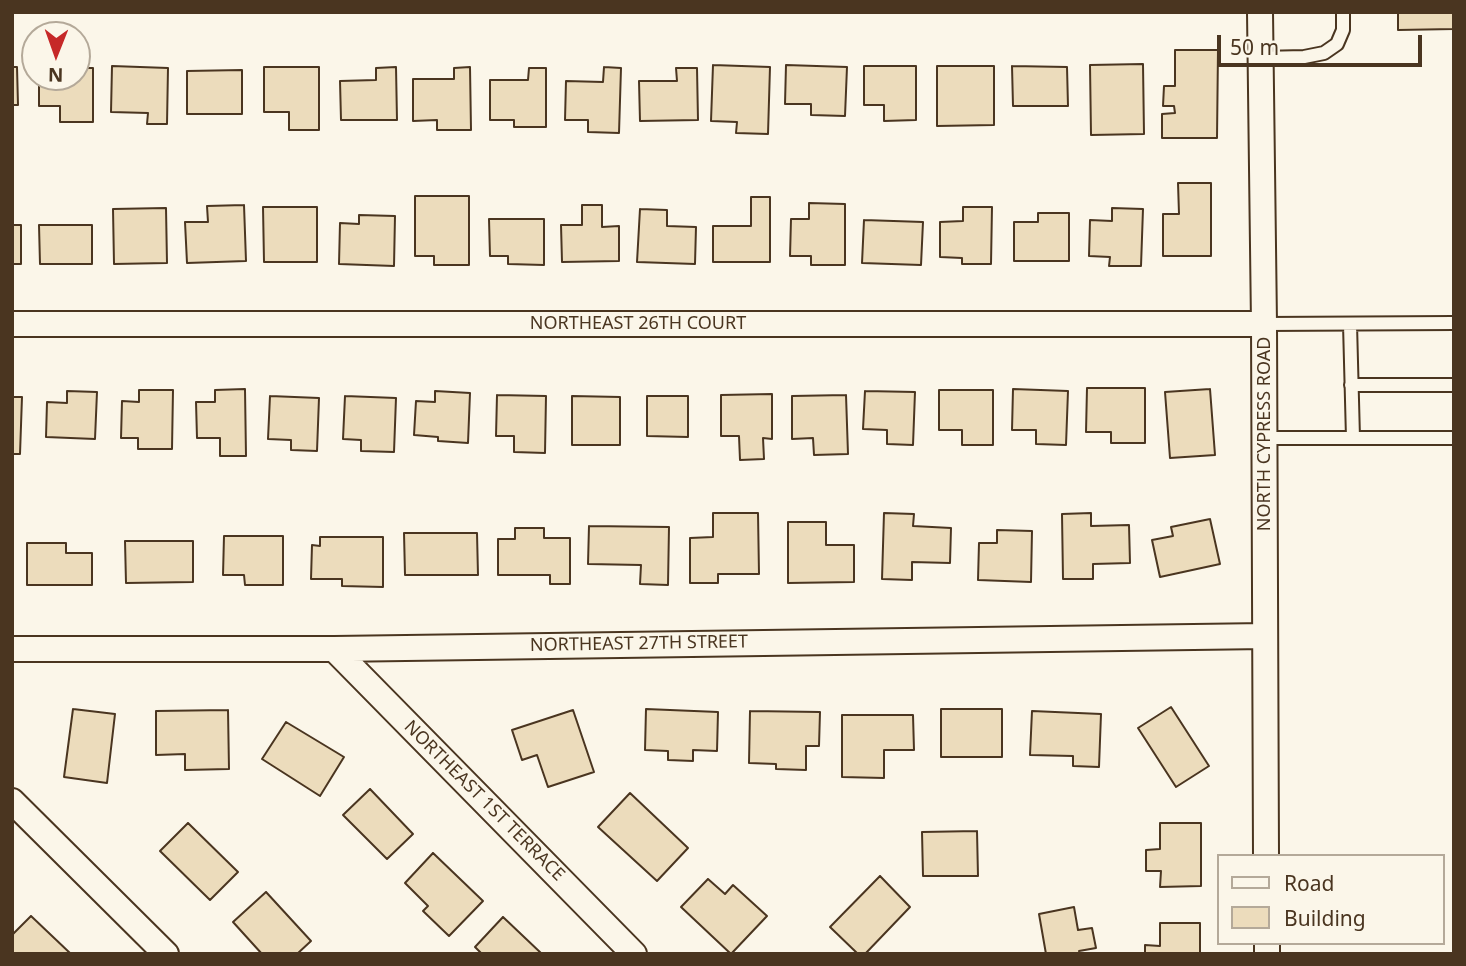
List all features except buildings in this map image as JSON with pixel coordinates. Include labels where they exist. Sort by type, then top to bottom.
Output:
[{"type":"street","name":"NORTH CYPRESS ROAD","points":[[1260,12],[1266,854]]},
{"type":"street","name":"NORTHEAST 26TH COURT","points":[[12,324],[1264,324]]},
{"type":"street","name":"NORTHEAST 27TH STREET","points":[[12,649],[334,649],[1265,636]]},
{"type":"street","name":"NORTHEAST 1ST TERRACE","points":[[334,649],[634,954]]},
{"type":"street","points":[[12,801],[166,954]]},
{"type":"lane","points":[[1261,58],[1304,57],[1324,53],[1337,44],[1343,30],[1343,12]]},
{"type":"lane","points":[[1264,324],[1454,323]]},
{"type":"lane","points":[[1350,324],[1353,438]]},
{"type":"lane","points":[[1352,385],[1454,385]]},
{"type":"lane","points":[[1265,439],[1454,438]]}]
